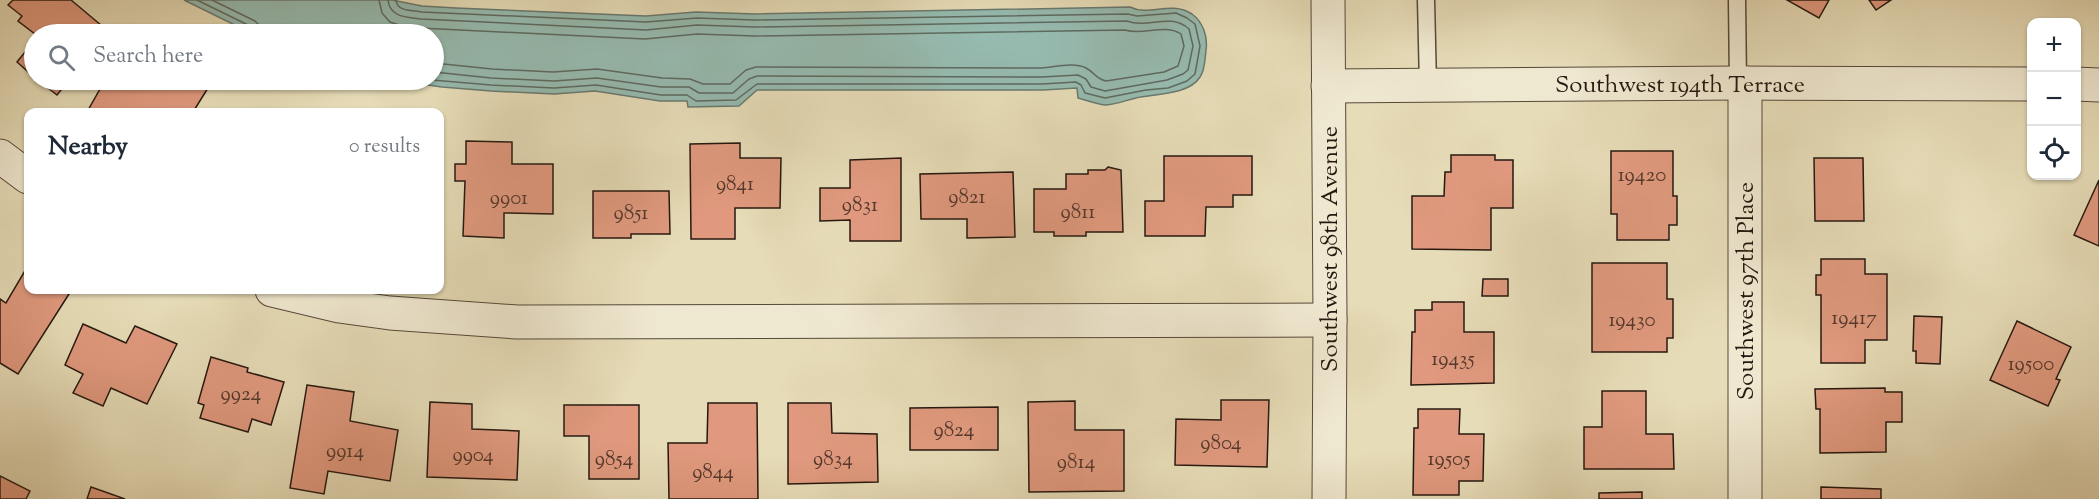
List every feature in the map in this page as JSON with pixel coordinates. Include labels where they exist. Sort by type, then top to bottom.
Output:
[{"type":"street","name":"Southwest 98th Avenue","points":[[1328,0],[1329,499]]},
{"type":"street","name":"Southwest 194th Terrace","points":[[1328,86],[1742,83],[2027,84]]},
{"type":"street","name":"Southwest 97th Place","points":[[1742,83],[1745,499]]},
{"type":"street","points":[[2081,84],[2099,85]]},
{"type":"street","points":[[0,156],[24,174]]},
{"type":"street","points":[[289,294],[339,306],[390,313],[516,322],[1330,320]]},
{"type":"lane","points":[[1426,0],[1428,86]]},
{"type":"lane","points":[[1737,0],[1742,83]]},
{"type":"water","points":[[184,0],[392,0],[422,6],[646,16],[696,12],[755,14],[1176,8],[1192,14],[1199,21],[1204,30],[1206,45],[1202,74],[1195,83],[1171,93],[1109,105],[1078,98],[1077,88],[757,90],[739,106],[688,107],[687,101],[660,101],[595,91],[554,94],[444,87],[444,24],[233,24]]},
{"type":"building","points":[[13,0],[71,0],[100,24],[24,26],[18,21],[22,16],[8,5]]},
{"type":"building","points":[[1787,0],[1829,0],[1819,18]]},
{"type":"building","points":[[1869,0],[1891,0],[1876,10]]},
{"type":"building","points":[[24,53],[24,68],[17,62]]},
{"type":"building","points":[[51,90],[61,90],[57,95]]},
{"type":"building","points":[[99,90],[207,90],[196,108],[89,108]]},
{"type":"building","points":[[466,141],[512,142],[512,164],[553,164],[553,214],[504,213],[504,238],[463,236],[465,181],[455,181],[455,164],[466,164]]},
{"type":"building","points":[[740,143],[740,158],[781,158],[780,208],[735,208],[735,239],[691,239],[690,144]]},
{"type":"building","points":[[1611,151],[1673,151],[1673,196],[1677,196],[1677,225],[1669,225],[1669,240],[1617,240],[1617,214],[1611,214]]},
{"type":"building","points":[[1451,155],[1495,155],[1495,160],[1513,160],[1513,208],[1491,208],[1491,250],[1412,249],[1412,196],[1444,196],[1445,172],[1451,172]]},
{"type":"building","points":[[1164,156],[1252,156],[1252,195],[1233,195],[1233,207],[1206,207],[1205,236],[1145,236],[1145,201],[1164,201]]},
{"type":"building","points":[[901,158],[901,241],[850,241],[850,220],[820,221],[820,188],[850,188],[850,160]]},
{"type":"building","points":[[1814,158],[1863,158],[1864,221],[1815,221]]},
{"type":"building","points":[[1108,167],[1121,170],[1123,232],[1086,232],[1086,236],[1054,236],[1054,232],[1034,232],[1034,189],[1066,189],[1066,174],[1088,174],[1088,170],[1105,170]]},
{"type":"building","points":[[1013,172],[1015,237],[967,238],[967,219],[921,219],[920,174]]},
{"type":"building","points":[[2099,180],[2099,246],[2074,235]]},
{"type":"building","points":[[593,191],[669,191],[670,234],[631,234],[631,238],[593,238]]},
{"type":"building","points":[[1821,259],[1865,259],[1865,274],[1887,274],[1887,340],[1865,340],[1865,363],[1821,363],[1821,295],[1816,295],[1816,275],[1821,275]]},
{"type":"building","points":[[1592,263],[1667,263],[1667,299],[1673,299],[1673,338],[1667,338],[1667,352],[1592,352]]},
{"type":"building","points":[[24,272],[24,294],[69,294],[18,374],[0,363],[0,299],[6,303]]},
{"type":"building","points":[[1483,279],[1508,279],[1508,296],[1482,296]]},
{"type":"building","points":[[1432,302],[1464,302],[1464,332],[1494,332],[1494,383],[1411,385],[1412,332],[1415,332],[1415,310],[1432,310]]},
{"type":"building","points":[[1914,316],[1942,317],[1940,364],[1916,363],[1916,351],[1913,351]]},
{"type":"building","points":[[2017,321],[2071,347],[2056,379],[2060,380],[2048,406],[1990,380]]},
{"type":"building","points":[[83,324],[126,343],[135,326],[177,344],[147,404],[111,388],[103,406],[73,393],[83,374],[65,365]]},
{"type":"building","points":[[211,357],[248,368],[247,372],[284,382],[271,425],[252,419],[248,432],[200,418],[204,405],[198,403]]},
{"type":"building","points":[[307,385],[354,392],[350,421],[398,430],[390,481],[328,471],[324,494],[290,488]]},
{"type":"building","points":[[1885,388],[1885,392],[1902,392],[1902,422],[1886,422],[1886,452],[1820,453],[1820,409],[1816,409],[1815,389]]},
{"type":"building","points":[[1602,391],[1646,391],[1646,434],[1673,434],[1674,469],[1584,469],[1584,427],[1602,427]]},
{"type":"building","points":[[1221,400],[1269,400],[1267,467],[1175,465],[1176,419],[1221,420]]},
{"type":"building","points":[[1075,401],[1075,430],[1124,430],[1124,491],[1029,492],[1028,402]]},
{"type":"building","points":[[430,402],[472,404],[472,429],[519,431],[517,480],[427,477]]},
{"type":"building","points":[[708,403],[757,403],[758,499],[669,499],[668,443],[707,443]]},
{"type":"building","points":[[788,403],[831,403],[832,433],[877,434],[878,482],[788,484]]},
{"type":"building","points":[[564,405],[639,405],[639,479],[589,479],[589,436],[564,436]]},
{"type":"building","points":[[998,407],[998,450],[910,450],[910,408]]},
{"type":"building","points":[[1418,409],[1460,409],[1459,434],[1484,434],[1483,481],[1459,481],[1459,495],[1413,495],[1414,428],[1418,428]]},
{"type":"building","points":[[0,476],[30,491],[26,499],[0,499]]},
{"type":"building","points":[[91,487],[125,499],[87,499]]},
{"type":"building","points":[[1821,487],[1881,489],[1881,499],[1821,499]]},
{"type":"building","points":[[1642,492],[1642,499],[1599,499],[1599,493]]}]
